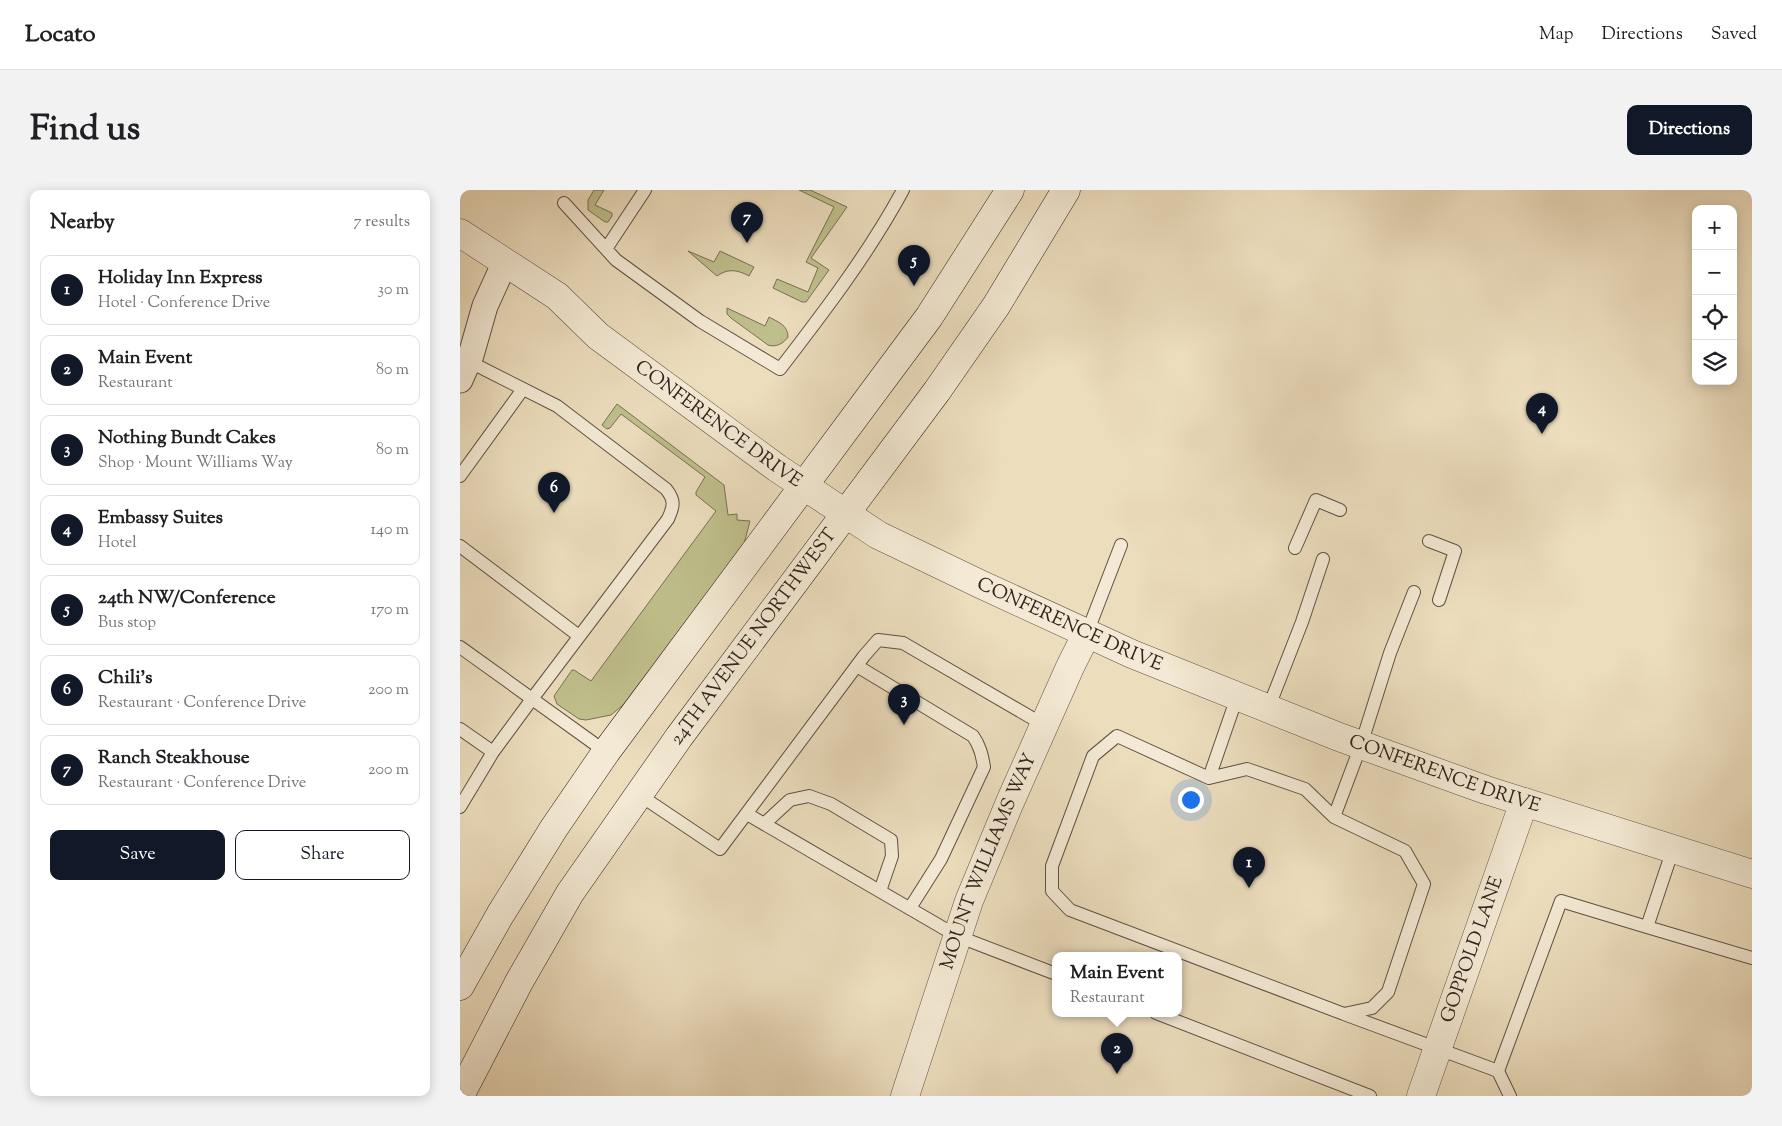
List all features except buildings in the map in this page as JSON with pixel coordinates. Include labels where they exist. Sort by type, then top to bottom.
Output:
[{"type":"street","points":[[460,986],[500,915],[554,828],[606,752],[928,317],[1010,190]]},
{"type":"street","name":"24TH AVENUE NORTHWEST","points":[[460,1096],[519,982],[570,893],[679,737],[937,391],[996,306],[1066,190]]},
{"type":"street","name":"CONFERENCE DRIVE","points":[[460,233],[558,296],[598,336],[767,461],[884,537],[1132,654],[1268,710],[1524,802],[1752,874]]},
{"type":"street","points":[[464,370],[485,306],[505,262]]},
{"type":"street","name":"MOUNT WILLIAMS WAY","points":[[905,1096],[969,901],[1044,725],[1087,633]]},
{"type":"street","name":"GOPPOLD LANE","points":[[1421,1096],[1524,802]]},
{"type":"lane","points":[[606,249],[645,190]]},
{"type":"lane","points":[[564,203],[616,260],[700,321],[780,369],[826,310],[893,209],[903,190]]},
{"type":"lane","points":[[460,807],[493,752],[668,519],[672,509],[672,497],[666,489],[558,406],[523,389],[464,370]]},
{"type":"lane","points":[[460,476],[523,389]]},
{"type":"lane","points":[[1295,548],[1316,500],[1340,510]]},
{"type":"lane","points":[[1429,541],[1455,551],[1439,600]]},
{"type":"lane","points":[[1087,633],[1121,545]]},
{"type":"lane","points":[[460,546],[579,636]]},
{"type":"lane","points":[[1268,710],[1302,622],[1323,559]]},
{"type":"lane","points":[[1334,818],[1361,745],[1390,653],[1414,592]]},
{"type":"lane","points":[[638,794],[720,849],[878,640],[903,643],[1044,725]]},
{"type":"lane","points":[[460,647],[606,752]]},
{"type":"lane","points":[[857,666],[973,736],[979,745],[982,755],[984,767],[941,860],[910,908]]},
{"type":"lane","points":[[1209,778],[1237,697]]},
{"type":"lane","points":[[460,729],[493,752]]},
{"type":"lane","points":[[1181,952],[1070,910],[1052,891],[1052,866],[1093,756],[1116,736],[1209,778],[1247,769],[1305,789],[1334,818],[1405,851],[1424,884],[1388,992],[1372,1008],[1344,1014]]},
{"type":"lane","points":[[764,824],[790,800],[809,796],[831,804],[891,840],[892,856],[880,891]]},
{"type":"lane","points":[[746,814],[957,936],[1052,972]]},
{"type":"lane","points":[[1647,927],[1673,849]]},
{"type":"lane","points":[[1498,1071],[1561,901],[1752,958]]},
{"type":"lane","points":[[1182,953],[1437,1050],[1498,1071],[1510,1096]]},
{"type":"lane","points":[[1166,1017],[1370,1096]]},
{"type":"green space","points":[[594,190],[604,190],[595,205],[612,213],[608,222],[605,222],[588,210],[588,200]]},
{"type":"green space","points":[[799,190],[810,190],[847,207],[811,258],[829,270],[806,302],[802,302],[773,288],[777,279],[808,292],[818,268],[806,262],[834,207]]},
{"type":"green space","points":[[688,251],[714,262],[720,251],[754,267],[749,276],[733,271],[717,276]]},
{"type":"green space","points":[[727,308],[765,326],[769,317],[784,327],[788,337],[780,344],[768,345],[731,318],[727,314]]},
{"type":"green space","points":[[617,404],[724,485],[728,515],[737,514],[737,520],[750,521],[744,544],[623,705],[611,715],[586,720],[579,719],[557,704],[554,696],[572,670],[591,681],[716,511],[696,495],[705,477],[621,414],[610,428],[607,429],[602,425]]},
{"type":"place","name":"Ranch Steakhouse","points":[[747,243]]},
{"type":"place","name":"24th NW/Conference","points":[[914,286]]},
{"type":"place","name":"Embassy Suites","points":[[1542,434]]},
{"type":"place","name":"Chili's","points":[[554,513]]},
{"type":"place","name":"Nothing Bundt Cakes","points":[[904,725]]},
{"type":"place","name":"Holiday Inn Express","points":[[1249,888]]},
{"type":"place","name":"Main Event","points":[[1117,1074]]}]
